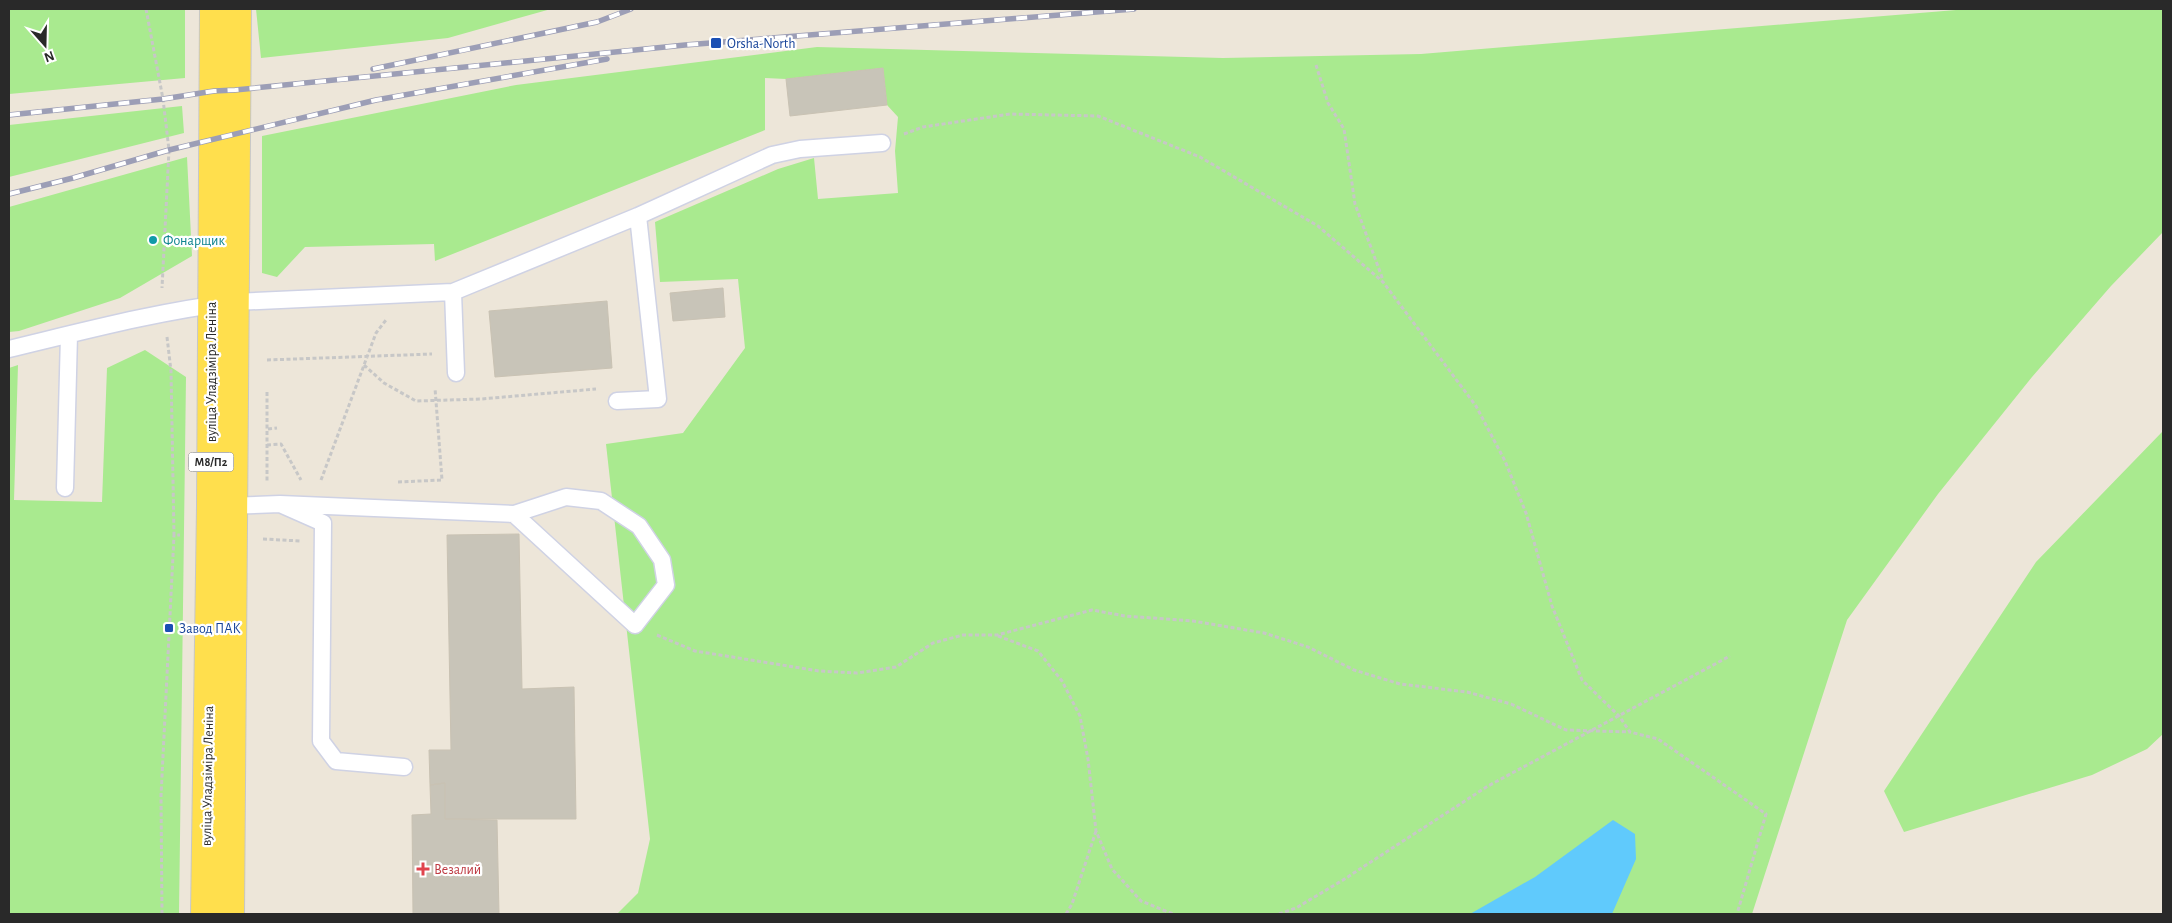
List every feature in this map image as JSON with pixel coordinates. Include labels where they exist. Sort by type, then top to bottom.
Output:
[{"type":"main road","name":"вуліца Уладзіміра Леніна","points":[[214,9],[223,303],[222,506],[230,914]]},
{"type":"main road","name":"вуліца Уладзіміра Леніна","points":[[223,303],[237,9]]},
{"type":"main road","name":"вуліца Уладзіміра Леніна","points":[[205,914],[222,506]]},
{"type":"lane","points":[[9,349],[223,303],[453,292],[638,216],[772,155],[800,149],[882,143]]},
{"type":"lane","points":[[617,401],[658,399],[638,216]]},
{"type":"lane","points":[[453,292],[456,372]]},
{"type":"lane","points":[[65,488],[69,335]]},
{"type":"lane","points":[[222,506],[274,504],[514,514],[566,497],[601,501],[639,526],[662,560],[666,585],[635,625],[514,514]]},
{"type":"lane","points":[[274,504],[323,523],[321,741],[336,761],[404,766]]},
{"type":"path","points":[[1316,65],[1328,103],[1344,129],[1355,204],[1383,282]]},
{"type":"path","points":[[882,143],[923,127],[1010,114],[1098,116],[1200,157],[1318,226],[1383,282],[1476,406],[1506,461],[1526,513],[1552,606],[1582,680],[1618,716],[1630,732]]},
{"type":"path","points":[[320,486],[376,333],[391,314]]},
{"type":"path","points":[[432,346],[433,364]]},
{"type":"path","points":[[266,351],[267,369]]},
{"type":"path","points":[[267,360],[432,354]]},
{"type":"path","points":[[364,365],[384,383],[416,401],[481,399],[598,389]]},
{"type":"path","points":[[395,482],[442,480],[434,382]]},
{"type":"path","points":[[267,389],[268,445],[274,504]]},
{"type":"path","points":[[268,445],[281,444],[305,486]]},
{"type":"path","points":[[162,914],[161,796],[174,535]]},
{"type":"path","points":[[635,625],[695,651],[819,671],[857,673],[896,667],[933,643],[963,635],[997,635],[1092,610],[1125,616],[1193,621],[1264,633],[1308,647],[1354,670],[1391,681],[1467,692],[1511,704],[1566,730],[1630,732],[1658,740],[1766,814],[1738,914]]},
{"type":"path","points":[[997,635],[1038,651],[1062,680],[1080,716],[1088,760],[1096,831],[1112,869],[1141,901],[1173,914]]},
{"type":"path","points":[[1278,914],[1296,908],[1343,880],[1488,786],[1730,656]]},
{"type":"path","points":[[1066,914],[1072,904],[1096,831]]},
{"type":"green space","points":[[9,9],[185,9],[185,78],[9,94]]},
{"type":"green space","points":[[256,9],[551,9],[448,38],[261,58]]},
{"type":"green space","points":[[1968,9],[2163,9],[2163,232],[2111,286],[2032,377],[1938,494],[1847,620],[1752,914],[617,914],[638,893],[650,839],[606,444],[683,433],[745,348],[738,279],[660,282],[655,222],[778,169],[814,158],[818,199],[898,193],[895,151],[898,117],[887,105],[883,68],[786,79],[765,78],[765,130],[435,261],[434,244],[305,247],[277,277],[262,273],[262,136],[516,85],[817,47],[1223,58],[1421,54]]},
{"type":"green space","points":[[182,106],[184,133],[9,177],[9,125]]},
{"type":"green space","points":[[187,157],[192,256],[120,298],[19,331],[9,332],[9,207]]},
{"type":"green space","points":[[145,350],[186,377],[179,914],[9,914],[9,368],[18,365],[14,500],[102,502],[107,368]]},
{"type":"green space","points":[[2163,431],[2163,734],[2147,749],[2092,775],[1904,832],[1884,791],[2036,562]]},
{"type":"water","points":[[1613,820],[1635,834],[1636,859],[1612,914],[1470,914],[1535,877]]},
{"type":"building","points":[[883,68],[887,105],[790,116],[786,79]]},
{"type":"building","points":[[723,288],[725,317],[673,321],[670,293]]},
{"type":"building","points":[[607,301],[612,368],[495,377],[489,311]]},
{"type":"building","points":[[519,534],[522,689],[574,687],[576,819],[445,819],[445,783],[430,785],[429,750],[451,750],[447,535]]},
{"type":"building","points":[[445,783],[445,819],[497,820],[499,914],[413,914],[412,815],[431,814],[430,785]]},
{"type":"railway","points":[[373,69],[597,22],[631,9]]},
{"type":"railway","points":[[9,115],[163,99],[214,91],[685,45],[1134,9]]},
{"type":"railway","points":[[9,194],[73,178],[169,150],[376,100],[607,59]]},
{"type":"place","name":"Orsha-North","points":[[716,43]]},
{"type":"place","name":"Фонарщик","points":[[153,240]]},
{"type":"place","name":"Завод ПАК","points":[[169,628]]},
{"type":"place","name":"Везалий","points":[[423,869]]}]
